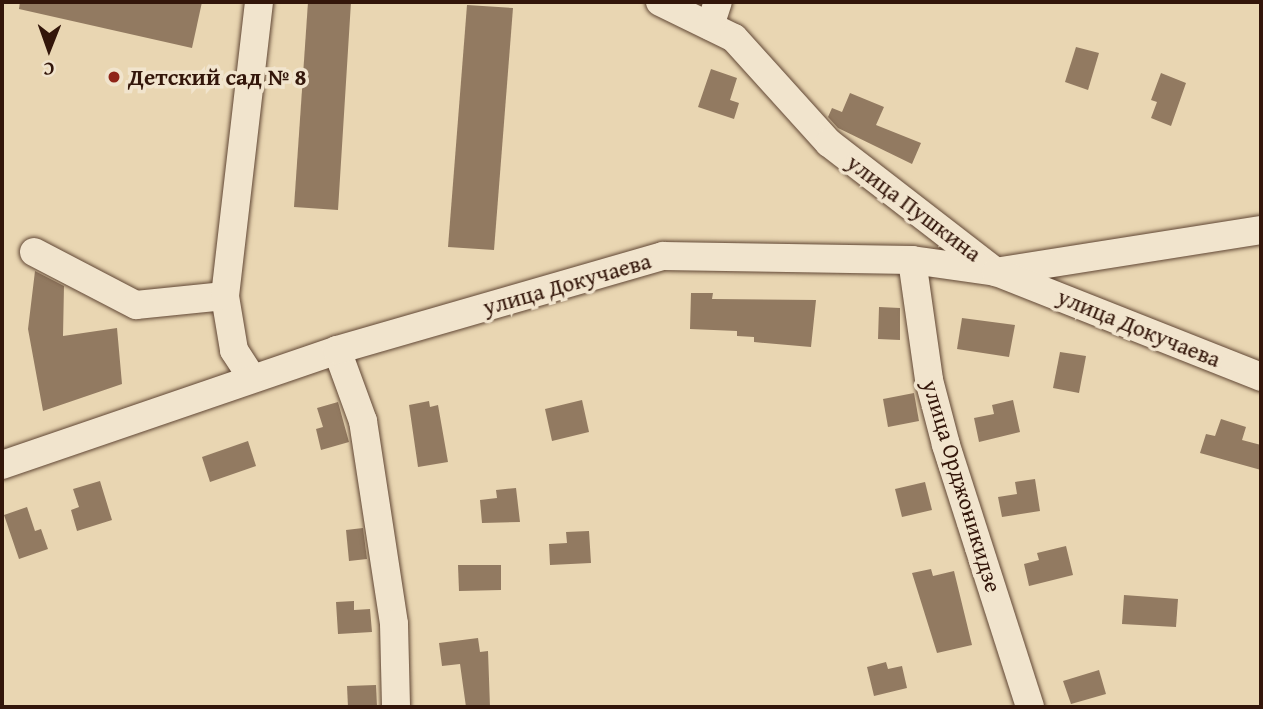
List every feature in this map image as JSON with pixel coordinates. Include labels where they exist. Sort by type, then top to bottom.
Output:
[{"type":"street","points":[[252,378],[234,350],[225,296],[259,2]]},
{"type":"street","name":"улица Пушкина","points":[[660,2],[714,14],[829,143],[996,272],[1261,230]]},
{"type":"street","points":[[34,252],[136,305],[225,296]]},
{"type":"street","name":"улица Докучаева","points":[[2,465],[337,350],[663,256],[912,260],[996,272],[1261,376]]},
{"type":"street","name":"улица Орджоникидзе","points":[[912,260],[929,380],[946,445],[1030,707]]},
{"type":"street","points":[[337,350],[363,421],[383,539],[394,624],[396,707]]},
{"type":"building","points":[[20,2],[202,2],[192,48],[19,9]]},
{"type":"building","points":[[308,2],[351,2],[338,210],[294,207]]},
{"type":"building","points":[[467,5],[513,8],[494,250],[448,247]]},
{"type":"building","points":[[1076,47],[1099,53],[1088,90],[1065,82]]},
{"type":"building","points":[[711,69],[737,78],[730,100],[739,103],[734,119],[698,107]]},
{"type":"building","points":[[1161,73],[1186,83],[1171,126],[1151,118],[1157,102],[1151,100]]},
{"type":"building","points":[[850,93],[884,107],[876,125],[921,143],[912,164],[838,128],[828,117],[832,108],[842,112]]},
{"type":"building","points":[[35,271],[64,286],[63,336],[117,328],[122,384],[43,411],[28,329]]},
{"type":"building","points":[[691,293],[713,293],[712,299],[816,300],[811,347],[754,342],[754,337],[737,336],[737,331],[690,329]]},
{"type":"building","points":[[879,307],[900,308],[900,340],[878,339]]},
{"type":"building","points":[[962,318],[1015,325],[1009,357],[957,349]]},
{"type":"building","points":[[1060,352],[1086,356],[1079,393],[1053,388]]},
{"type":"building","points":[[914,393],[919,421],[888,427],[883,399]]},
{"type":"building","points":[[582,400],[589,432],[552,441],[545,409]]},
{"type":"building","points":[[1013,400],[1020,432],[979,442],[974,418],[994,414],[992,405]]},
{"type":"building","points":[[429,401],[430,407],[438,405],[448,462],[418,467],[409,405]]},
{"type":"building","points":[[338,402],[349,442],[321,450],[316,429],[323,427],[317,408]]},
{"type":"building","points":[[1221,419],[1246,427],[1242,440],[1261,445],[1261,470],[1200,453],[1206,434],[1215,436]]},
{"type":"building","points":[[248,441],[256,466],[210,482],[202,457]]},
{"type":"building","points":[[1035,479],[1040,511],[1002,517],[998,497],[1017,494],[1015,482]]},
{"type":"building","points":[[100,481],[112,520],[77,531],[71,510],[79,507],[73,489]]},
{"type":"building","points":[[925,482],[932,510],[902,517],[895,489]]},
{"type":"building","points":[[516,488],[520,522],[482,523],[480,500],[497,498],[496,490]]},
{"type":"building","points":[[27,507],[35,531],[41,529],[48,549],[19,559],[4,515]]},
{"type":"building","points":[[363,528],[367,559],[349,561],[346,530]]},
{"type":"building","points":[[589,531],[591,563],[550,565],[549,544],[567,543],[566,532]]},
{"type":"building","points":[[1066,546],[1073,575],[1029,586],[1024,564],[1039,560],[1037,553]]},
{"type":"building","points":[[458,565],[501,565],[501,590],[459,591]]},
{"type":"building","points":[[931,569],[933,576],[954,571],[972,645],[937,653],[912,573]]},
{"type":"building","points":[[1124,595],[1178,599],[1176,627],[1122,624]]},
{"type":"building","points":[[354,601],[354,610],[370,609],[372,632],[338,634],[336,602]]},
{"type":"building","points":[[478,638],[480,652],[488,651],[490,707],[466,707],[460,664],[442,666],[439,643]]},
{"type":"building","points":[[886,662],[888,669],[902,666],[907,688],[874,696],[867,667]]},
{"type":"building","points":[[1099,670],[1106,694],[1071,704],[1063,681]]},
{"type":"building","points":[[376,685],[377,707],[348,707],[347,686]]},
{"type":"place","name":"Детский сад № 8","points":[[114,77]]}]
